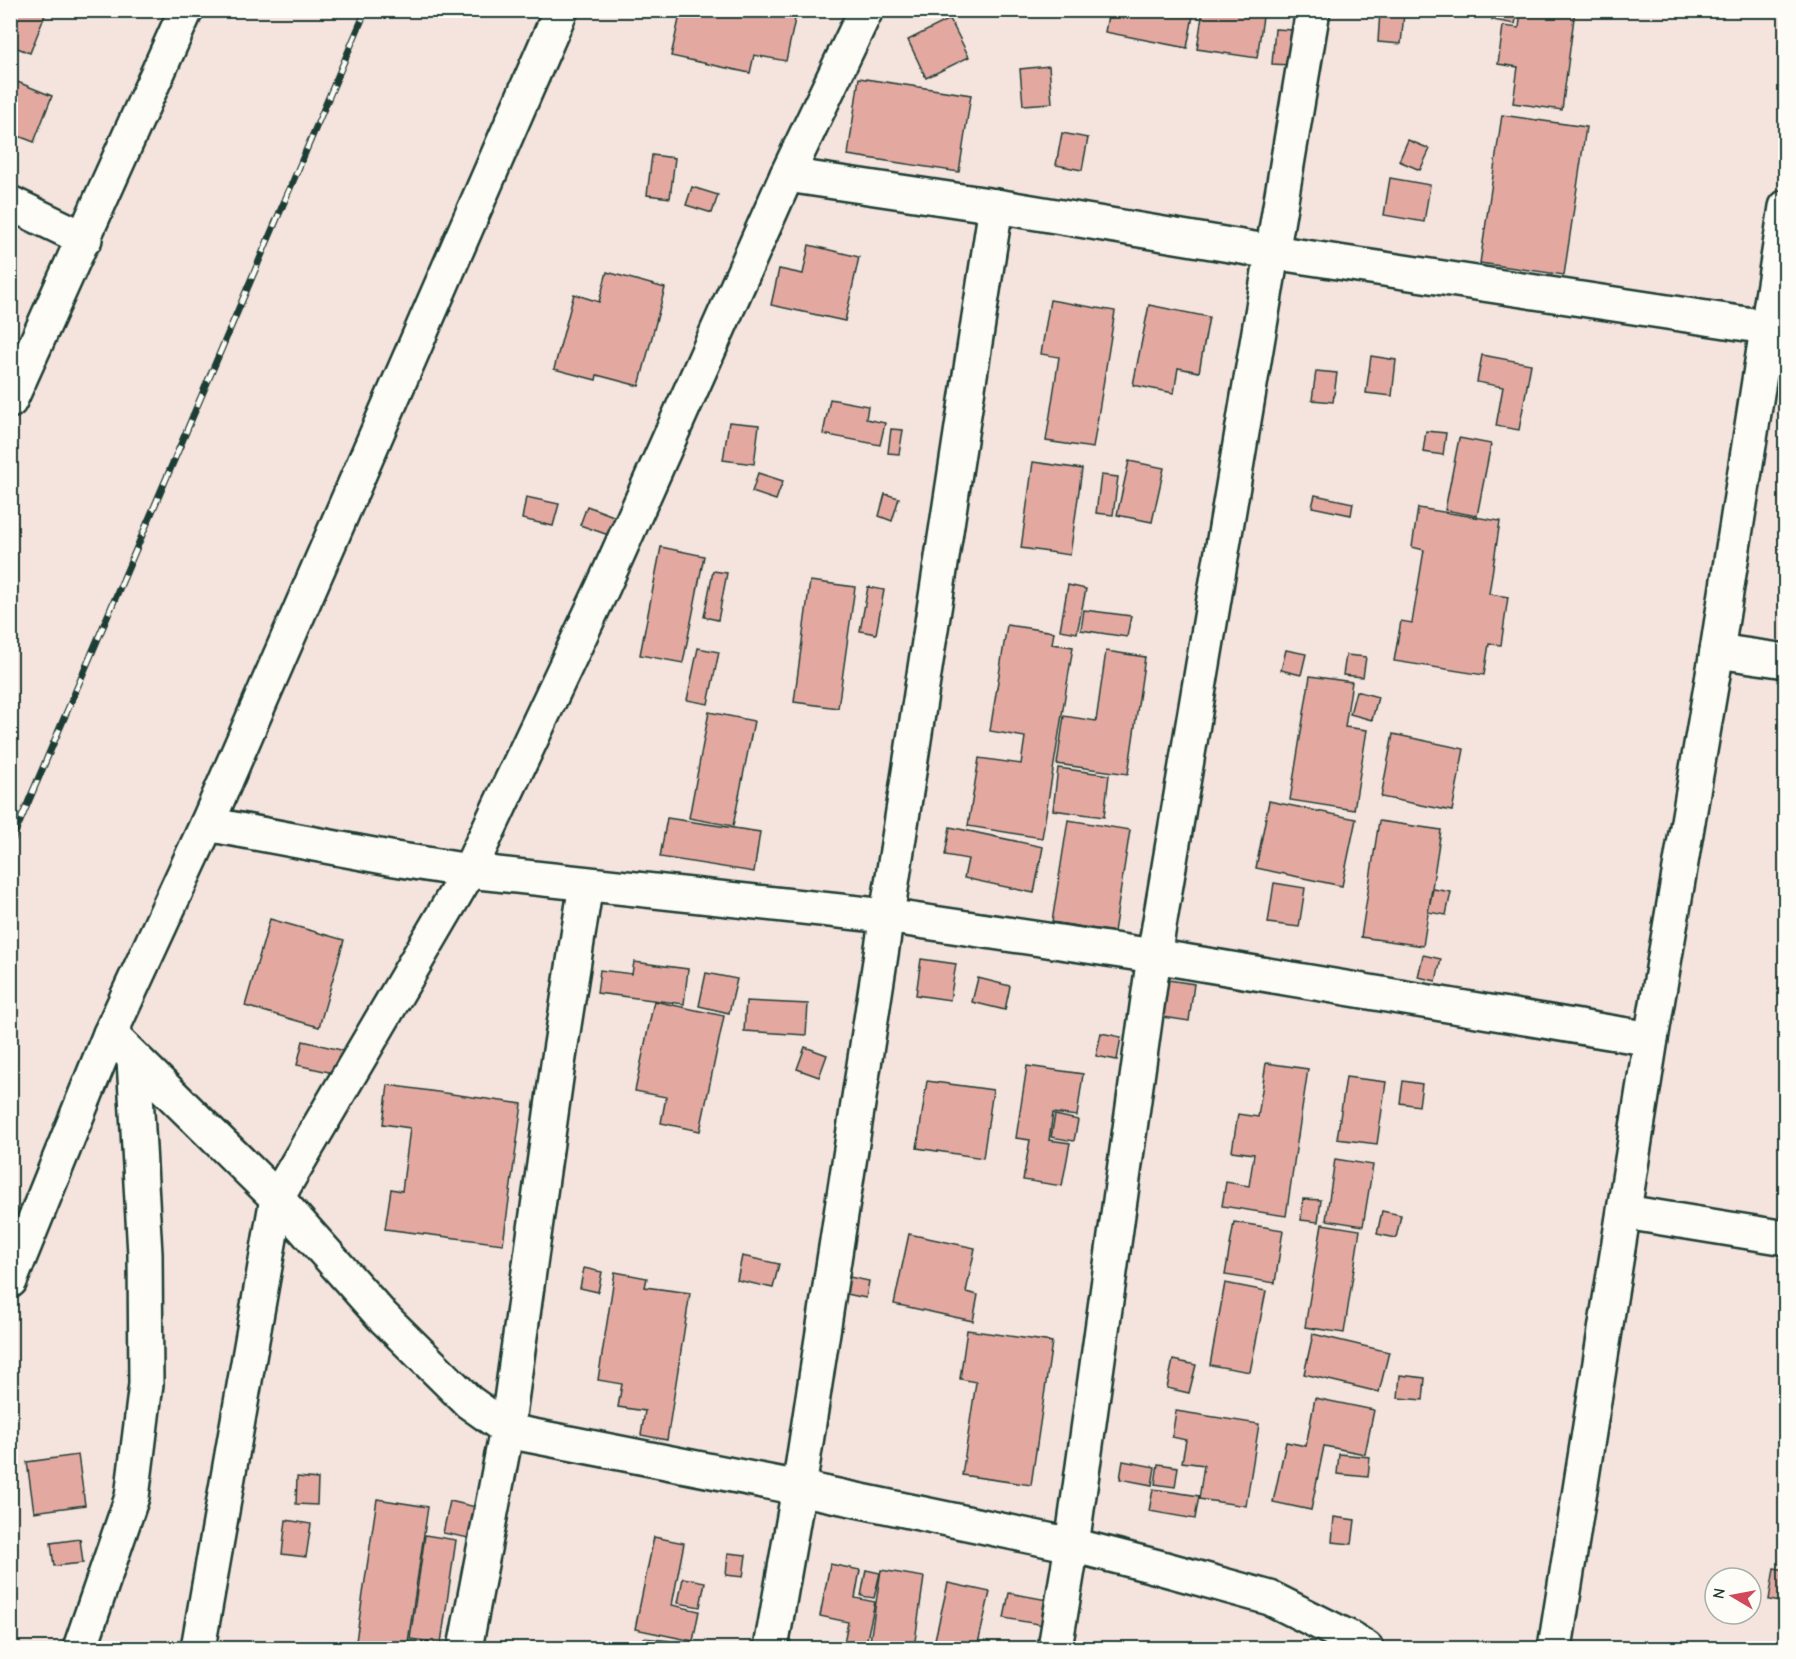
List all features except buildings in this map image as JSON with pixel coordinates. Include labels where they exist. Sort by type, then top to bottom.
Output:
[{"type":"street","points":[[10,401],[85,239],[186,10]]},
{"type":"street","points":[[10,1281],[110,1034],[207,824],[561,10]]},
{"type":"street","points":[[198,1648],[277,1198],[469,871],[603,587],[787,175],[866,10]]},
{"type":"street","points":[[1055,1648],[1072,1545],[1154,956],[1313,10]]},
{"type":"street","points":[[787,175],[1766,327]]},
{"type":"street","points":[[10,203],[85,239]]},
{"type":"street","points":[[771,1648],[799,1488],[996,206]]},
{"type":"street","points":[[1555,1648],[1651,1038],[1716,651],[1785,207]]},
{"type":"street","points":[[1716,651],[1785,661]]},
{"type":"street","points":[[207,824],[395,860],[469,871],[886,916],[1154,956],[1651,1038]]},
{"type":"street","points":[[465,1648],[507,1429],[558,1064],[586,884]]},
{"type":"street","points":[[110,1034],[277,1198],[382,1317],[470,1402],[507,1429],[1072,1545],[1270,1598],[1350,1638],[1365,1648]]},
{"type":"street","points":[[80,1648],[132,1497],[146,1384],[145,1254],[134,1059]]},
{"type":"street","points":[[1625,1212],[1785,1238]]},
{"type":"railway","points":[[10,845],[366,10]]}]
